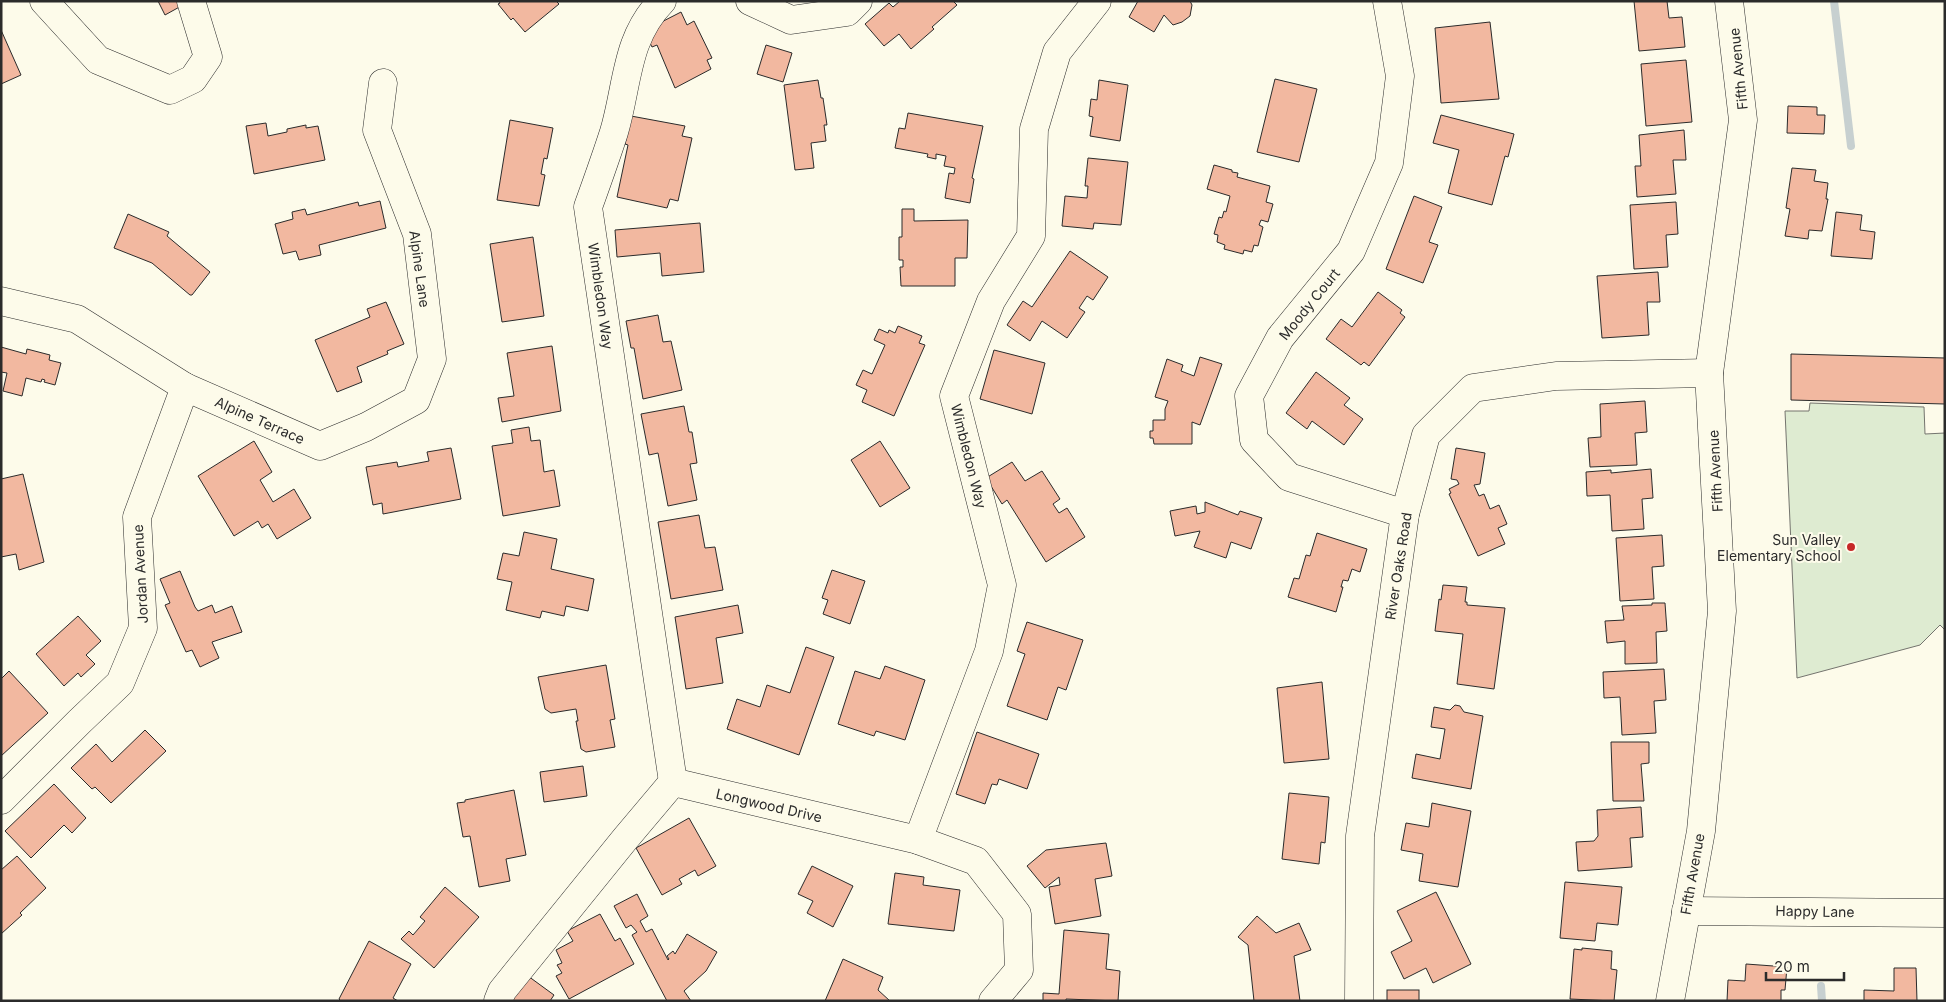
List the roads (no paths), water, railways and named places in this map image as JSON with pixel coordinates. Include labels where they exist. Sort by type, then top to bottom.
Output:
[{"type":"street","points":[[44,1],[98,60],[170,90],[193,79],[208,57],[191,1]]},
{"type":"street","name":"Wimbledon Way","points":[[660,1],[638,33],[625,75],[614,130],[588,207],[673,782]]},
{"type":"street","points":[[750,1],[791,20],[847,12],[858,1]]},
{"type":"street","name":"Wimbledon Way","points":[[918,840],[990,651],[1002,585],[954,396],[991,301],[1030,236],[1034,129],[1057,52],[1097,1]]},
{"type":"street","name":"Moody Court","points":[[1387,1],[1400,76],[1389,163],[1351,251],[1280,338],[1249,396],[1254,440],[1289,477],[1405,514]]},
{"type":"street","name":"Fifth Avenue","points":[[1670,1001],[1701,831],[1722,611],[1709,373],[1743,120],[1729,1]]},
{"type":"street","name":"Alpine Lane","points":[[383,83],[378,130],[417,234],[432,359],[416,400]]},
{"type":"street","points":[[1,301],[77,319],[185,387]]},
{"type":"street","name":"River Oaks Road","points":[[1359,1001],[1360,836],[1405,514],[1426,435],[1473,388],[1556,376],[1709,373]]},
{"type":"street","name":"Alpine Terrace","points":[[185,387],[320,446],[366,427],[416,400]]},
{"type":"street","name":"Jordan Avenue","points":[[1,800],[120,683],[143,628],[137,517],[185,387]]},
{"type":"street","points":[[498,1001],[502,991],[673,782]]},
{"type":"street","name":"Longwood Drive","points":[[673,782],[918,840],[976,861],[1017,914],[1019,970],[993,1001]]},
{"type":"street","name":"Happy Lane","points":[[1686,911],[1945,913]]},
{"type":"waterway","points":[[1834,1],[1851,146]]},
{"type":"waterway","points":[[1821,986],[1822,1001]]},
{"type":"place","name":"Sun Valley Elementary School","points":[[1851,547]]}]
